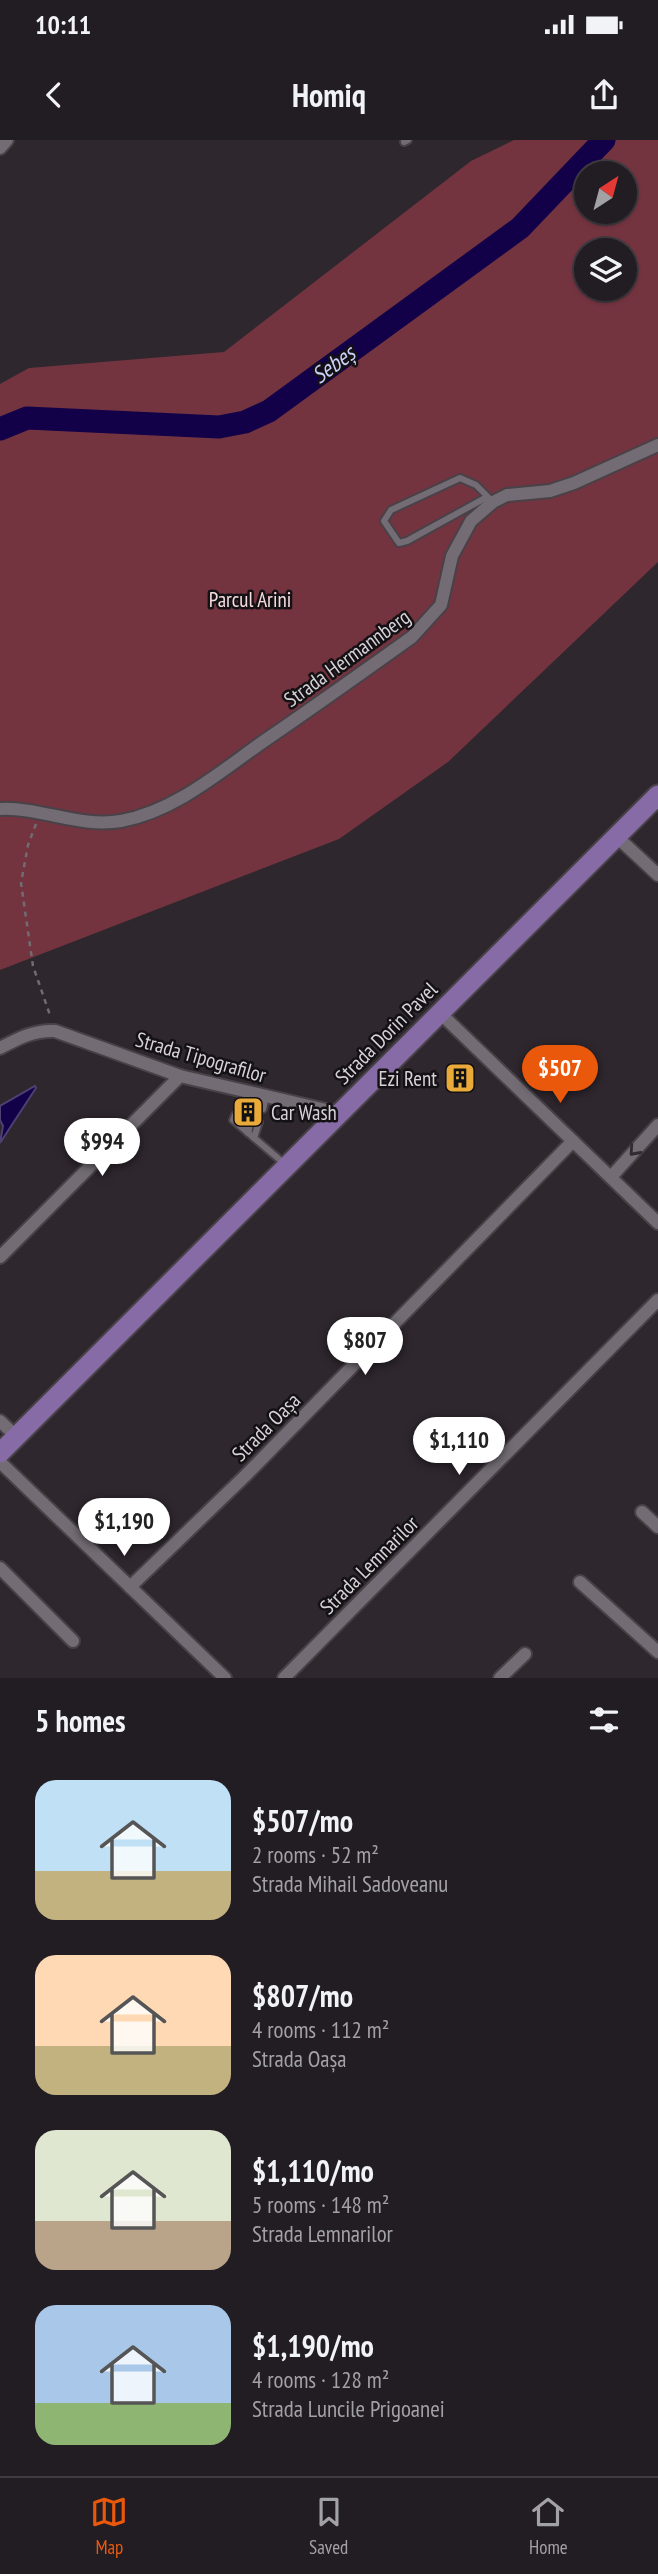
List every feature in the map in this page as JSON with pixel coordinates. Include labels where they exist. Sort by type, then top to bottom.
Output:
[{"type":"main road","name":"Strada Dorin Pavel","points":[[0,1454],[658,795]]},
{"type":"street","points":[[0,148],[7,140]]},
{"type":"street","name":"Strada Hermannberg","points":[[0,809],[22,810],[88,823],[120,821],[144,815],[188,794],[412,638],[441,605],[452,556],[471,521],[490,500],[507,495],[550,491],[658,445]]},
{"type":"street","points":[[616,836],[658,875]]},
{"type":"street","points":[[439,1012],[658,1223]]},
{"type":"street","points":[[0,1048],[32,1032],[55,1031]]},
{"type":"street","name":"Strada Tipografilor","points":[[55,1031],[252,1099],[339,1113]]},
{"type":"street","points":[[0,1257],[180,1076]]},
{"type":"street","points":[[611,1177],[658,1125]]},
{"type":"street","name":"Strada Oașa","points":[[130,1587],[246,1475],[573,1141]]},
{"type":"street","name":"Strada Lemnarilor","points":[[284,1678],[658,1300]]},
{"type":"street","points":[[0,1421],[17,1437]]},
{"type":"street","points":[[0,1462],[225,1678]]},
{"type":"street","points":[[642,1512],[658,1527]]},
{"type":"street","points":[[0,1568],[73,1641]]},
{"type":"street","points":[[580,1582],[658,1652]]},
{"type":"street","points":[[500,1678],[525,1654]]},
{"type":"lane","points":[[460,478],[476,485],[490,500],[399,543],[384,521],[391,510],[460,478]]},
{"type":"lane","points":[[234,1115],[233,1120],[287,1166]]},
{"type":"lane","points":[[240,1126],[243,1117]]},
{"type":"lane","points":[[248,1133],[255,1121],[254,1138]]},
{"type":"path","points":[[39,814],[28,845],[21,883],[33,966],[55,1031]]},
{"type":"green space","name":"Parcul Arini","points":[[514,140],[658,140],[658,562],[448,762],[339,839],[0,970],[0,384],[29,368],[224,352],[471,161]]},
{"type":"shaded area","points":[[35,1086],[0,1143],[3,1126],[0,1106]]},
{"type":"waterway","name":"Sebeș","points":[[0,429],[27,418],[219,427],[245,422],[269,411],[520,228],[604,140]]},
{"type":"place","name":"Ezi Rent","points":[[460,1078]]},
{"type":"place","name":"Car Wash","points":[[248,1112]]}]
